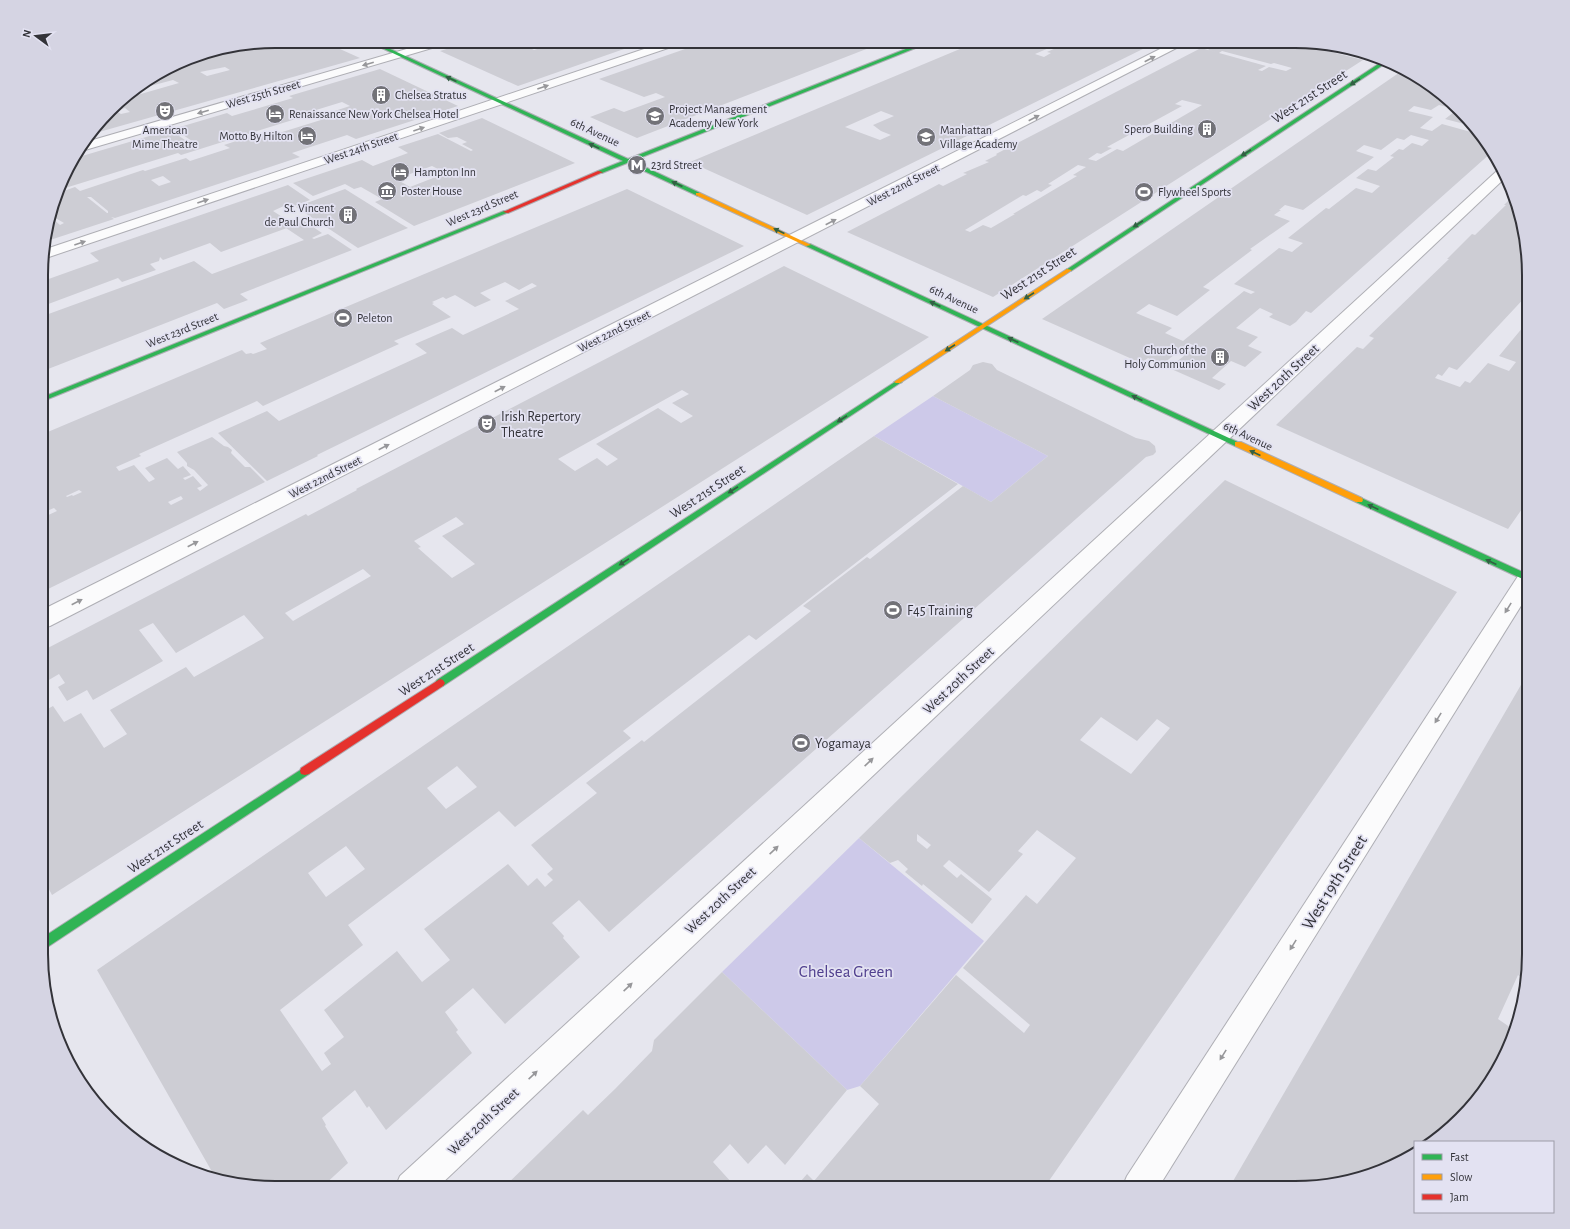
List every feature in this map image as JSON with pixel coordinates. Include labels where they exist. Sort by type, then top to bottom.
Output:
[{"type":"main road","name":"6th Avenue","points":[[384,48],[1220,436],[1522,574]]},
{"type":"main road","name":"West 23rd Street","points":[[48,398],[478,224],[538,198],[914,48]]},
{"type":"main road","name":"West 21st Street","points":[[48,940],[1381,65]]},
{"type":"street","name":"West 25th Street","points":[[89,145],[422,48]]},
{"type":"street","name":"West 24th Street","points":[[49,253],[658,48]]},
{"type":"street","name":"West 22nd Street","points":[[48,617],[1171,48]]},
{"type":"street","name":"West 20th Street","points":[[420,1181],[1500,176]]},
{"type":"street","name":"West 19th Street","points":[[1143,1181],[1522,586]]},
{"type":"green space","points":[[933,396],[1048,456],[991,502],[874,436]]},
{"type":"green space","name":"Chelsea Green","points":[[859,838],[984,941],[860,1086],[847,1090],[722,972]]},
{"type":"building","points":[[260,48],[338,48],[360,58],[99,132],[117,111],[121,114],[130,112],[125,108],[118,110],[137,95],[179,83],[173,80],[148,86],[161,78],[188,65],[230,52]],"holes":[[[225,67],[230,70],[207,76],[200,72]]]},
{"type":"building","points":[[450,48],[530,48],[534,50],[540,48],[627,48],[518,86],[440,51]]},
{"type":"building","points":[[688,48],[869,48],[637,138],[590,117],[614,108],[624,112],[665,97],[656,93],[644,97],[599,79]]},
{"type":"building","points":[[962,48],[1049,48],[1035,54],[1044,57],[1051,53],[1047,52],[1056,48],[1145,48],[807,215],[690,162]],"holes":[[[881,111],[894,116],[873,125],[881,131],[891,135],[880,140],[845,127]]]},
{"type":"building","points":[[1201,48],[1208,50],[1210,48],[1310,48],[1363,60],[993,297],[847,232],[939,184],[943,186],[967,174],[963,173],[989,162],[985,161],[997,155],[996,154]],"holes":[[[1222,51],[1271,64],[1274,63],[1292,68],[1286,71],[1269,67],[1262,71],[1258,70],[1266,66],[1219,53]],[[1182,100],[1202,105],[1123,151],[1117,149],[1096,161],[1088,159],[1097,153],[1101,154],[1112,148],[1107,147],[1182,106],[1175,104]],[[1078,165],[1086,167],[1073,175],[1077,176],[991,228],[983,225],[970,232],[965,230],[1023,195],[1026,196],[1037,190],[1041,192],[1052,185],[1048,184]]]},
{"type":"building","points":[[380,69],[458,106],[356,139],[347,135],[292,153],[300,157],[115,218],[111,217],[114,219],[51,240],[55,220],[60,225],[64,223],[55,218],[64,191],[75,187],[80,191],[143,170],[145,171],[186,158],[190,161],[230,148],[224,145],[261,133],[266,137],[321,120],[316,117],[350,106],[342,102],[316,110],[318,112],[181,155],[178,153],[65,188],[81,156],[227,113],[232,116],[293,98],[289,96]],"holes":[[[183,135],[195,143],[191,144],[179,136]],[[163,176],[171,182],[159,186],[151,180]],[[87,197],[91,197],[108,211],[108,213]]]},
{"type":"building","points":[[1399,73],[1421,86],[1448,106],[1439,105],[1431,110],[1414,106],[1408,111],[1433,117],[1420,128],[1432,131],[1442,124],[1471,132],[1488,155],[1311,313],[1306,311],[1290,326],[1269,317],[1273,314],[1260,308],[1236,328],[1258,337],[1248,346],[1262,352],[1245,367],[1231,361],[1212,378],[1226,384],[1219,390],[1169,368],[1196,346],[1188,343],[1162,365],[1148,358],[1141,363],[1042,319]],"holes":[[[1411,135],[1429,140],[1422,146],[1412,143],[1403,150],[1399,149],[1390,156],[1394,157],[1376,171],[1368,169],[1356,178],[1380,186],[1372,193],[1356,188],[1329,209],[1326,208],[1288,238],[1303,243],[1292,252],[1279,248],[1234,284],[1255,292],[1251,294],[1244,291],[1183,341],[1165,333],[1172,328],[1136,313],[1149,304],[1177,316],[1210,290],[1203,287],[1252,250],[1250,249],[1290,221],[1274,215],[1285,205],[1303,210],[1374,157],[1356,151],[1364,145],[1381,150],[1397,138],[1404,140]]]},
{"type":"building","points":[[1454,112],[1466,124],[1445,119]]},
{"type":"building","points":[[482,118],[575,163],[414,226],[375,202],[382,199],[361,187],[354,189],[345,184],[313,196],[293,183],[362,160],[373,166],[408,153],[398,147],[438,134],[471,151],[473,150],[462,144],[467,142],[457,137],[448,138],[439,133]],"holes":[[[432,166],[446,173],[410,187],[396,179]]]},
{"type":"building","points":[[288,185],[310,200],[294,206],[290,203],[273,211],[290,222],[282,224],[287,228],[221,252],[210,243],[163,260],[160,257],[159,261],[150,264],[156,270],[122,282],[118,278],[48,304],[48,279],[99,261],[90,253]]},
{"type":"building","name":"St. Vincent de Paul Church","points":[[345,189],[408,228],[358,248],[296,207]]},
{"type":"building","points":[[627,189],[744,246],[317,455],[318,456],[267,481],[218,433],[267,411],[279,421],[427,353],[415,344],[452,328],[463,335],[519,309],[505,301],[537,286],[532,283],[519,290],[505,282],[480,293],[491,300],[475,307],[455,295],[446,299],[443,297],[432,302],[434,303],[432,304],[451,317],[394,341],[399,344],[263,406],[257,401],[139,454],[141,456],[116,467],[119,471],[134,465],[149,482],[155,479],[145,468],[167,458],[178,469],[183,466],[191,475],[183,478],[185,480],[193,476],[202,486],[197,488],[200,491],[208,485],[194,470],[187,466],[187,463],[177,452],[212,437],[232,450],[231,453],[245,467],[250,467],[265,482],[48,589],[48,515],[57,511],[54,508],[48,510],[48,432],[242,350],[246,354],[253,354],[267,349],[260,343]],"holes":[[[79,490],[82,492],[73,496],[66,496]],[[181,496],[183,499],[171,505],[168,502]]]},
{"type":"building","points":[[1509,200],[1518,230],[1522,260],[1522,300],[1457,370],[1449,367],[1442,376],[1438,374],[1435,378],[1460,387],[1465,381],[1470,383],[1488,363],[1509,371],[1516,362],[1499,356],[1522,328],[1522,509],[1508,529],[1276,425],[1357,347],[1363,349],[1374,338],[1369,336],[1449,259],[1447,259],[1472,234],[1475,235],[1506,205],[1504,205]]},
{"type":"building","points":[[304,221],[322,233],[312,238],[314,239],[328,234],[352,250],[240,294],[248,300],[224,309],[217,303],[48,369],[48,314],[194,261],[212,274],[304,240],[286,228]]},
{"type":"building","points":[[784,266],[929,337],[52,895],[48,887],[48,709],[53,706],[64,722],[81,713],[104,748],[127,734],[110,710],[186,667],[194,677],[264,638],[244,615],[176,653],[153,623],[139,630],[163,661],[93,700],[87,690],[67,701],[58,687],[65,683],[59,674],[48,680],[48,648],[306,514],[308,516],[357,490],[356,489]],"holes":[[[682,390],[689,394],[672,403],[693,416],[681,423],[658,408],[596,444],[618,459],[607,466],[597,458],[575,471],[558,459]],[[456,517],[464,524],[442,536],[475,564],[452,578],[418,548],[421,547],[414,541]],[[363,569],[371,576],[293,621],[285,613]]]},
{"type":"building","points":[[983,362],[992,364],[997,370],[1136,438],[1149,441],[1155,446],[1156,452],[1153,455],[1146,457],[609,932],[579,900],[552,923],[580,957],[505,1024],[473,988],[445,1012],[458,1030],[456,1032],[472,1053],[386,1130],[369,1106],[367,1108],[355,1090],[322,1118],[326,1125],[325,1126],[348,1163],[329,1181],[260,1181],[230,1177],[212,1172],[97,970],[874,436],[958,484],[756,640],[749,635],[623,731],[631,738],[515,827],[499,811],[348,925],[363,945],[280,1010],[322,1071],[331,1064],[324,1053],[344,1037],[324,1010],[397,951],[422,982],[450,960],[424,929],[508,864],[528,886],[537,878],[545,887],[553,880],[547,874],[553,869],[531,845],[597,793],[586,783],[642,740],[644,742],[811,611],[803,606],[867,557],[870,559],[963,486],[991,502],[1048,456],[933,396],[970,370],[973,365]],"holes":[[[457,766],[477,787],[446,809],[427,788]],[[346,846],[365,869],[326,897],[308,873]]]},
{"type":"building","points":[[1225,480],[1457,592],[1049,1181],[814,1181],[879,1104],[860,1086],[956,975],[1024,1033],[1030,1025],[963,968],[1026,895],[1037,904],[1076,858],[1037,830],[1018,851],[1023,854],[989,892],[949,860],[943,866],[957,878],[961,874],[992,899],[972,924],[923,884],[922,886],[905,872],[908,869],[898,860],[890,863],[859,838]],"holes":[[[1101,717],[1137,741],[1157,719],[1170,728],[1131,774],[1080,740]],[[917,834],[931,845],[927,849],[917,841]]]},
{"type":"building","points":[[1522,683],[1522,969],[1521,977],[1518,975],[1498,1019],[1510,1027],[1492,1068],[1466,1104],[1456,1115],[1424,1141],[1414,1141],[1414,1148],[1396,1158],[1368,1169],[1340,1177],[1310,1181],[1233,1181]]},
{"type":"building","points":[[722,972],[847,1090],[785,1165],[766,1145],[748,1164],[730,1144],[713,1162],[730,1181],[510,1181],[583,1110],[588,1115],[615,1089],[652,1051],[654,1040]]},
{"type":"building","points":[[807,1174],[814,1181],[801,1181]]},
{"type":"traffic: fast","points":[[384,48],[698,194]]},
{"type":"traffic: fast","points":[[600,172],[913,48]]},
{"type":"traffic: fast","points":[[1069,270],[1381,65]]},
{"type":"traffic: fast","points":[[48,397],[506,212]]},
{"type":"traffic: fast","points":[[808,245],[1238,444]]},
{"type":"traffic: fast","points":[[440,683],[898,382]]},
{"type":"traffic: fast","points":[[1359,500],[1522,576]]},
{"type":"traffic: fast","points":[[48,940],[305,771]]},
{"type":"traffic: slow","points":[[698,194],[808,245]]},
{"type":"traffic: slow","points":[[898,382],[1069,270]]},
{"type":"traffic: slow","points":[[1238,444],[1359,500]]},
{"type":"traffic: jam","points":[[506,212],[600,172]]},
{"type":"traffic: jam","points":[[305,771],[440,683]]},
{"type":"place","name":"Chelsea Stratus","points":[[381,95]]},
{"type":"place","name":"American Mime Theatre","points":[[165,111]]},
{"type":"place","name":"Renaissance New York Chelsea Hotel","points":[[275,114]]},
{"type":"place","name":"Project Management Academy New York","points":[[655,116]]},
{"type":"place","name":"Spero Building","points":[[1207,129]]},
{"type":"place","name":"Motto By Hilton","points":[[307,136]]},
{"type":"place","name":"Manhattan Village Academy","points":[[926,137]]},
{"type":"place","name":"23rd Street","points":[[637,165]]},
{"type":"place","name":"Hampton Inn","points":[[400,172]]},
{"type":"place","name":"Poster House","points":[[387,191]]},
{"type":"place","name":"Flywheel Sports","points":[[1144,192]]},
{"type":"place","name":"St. Vincent de Paul Church","points":[[348,215]]},
{"type":"place","name":"Peleton","points":[[343,318]]},
{"type":"place","name":"Church of the Holy Communion","points":[[1220,357]]},
{"type":"place","name":"Irish Repertory Theatre","points":[[487,424]]},
{"type":"place","name":"F45 Training","points":[[893,610]]},
{"type":"place","name":"Yogamaya","points":[[801,743]]}]
